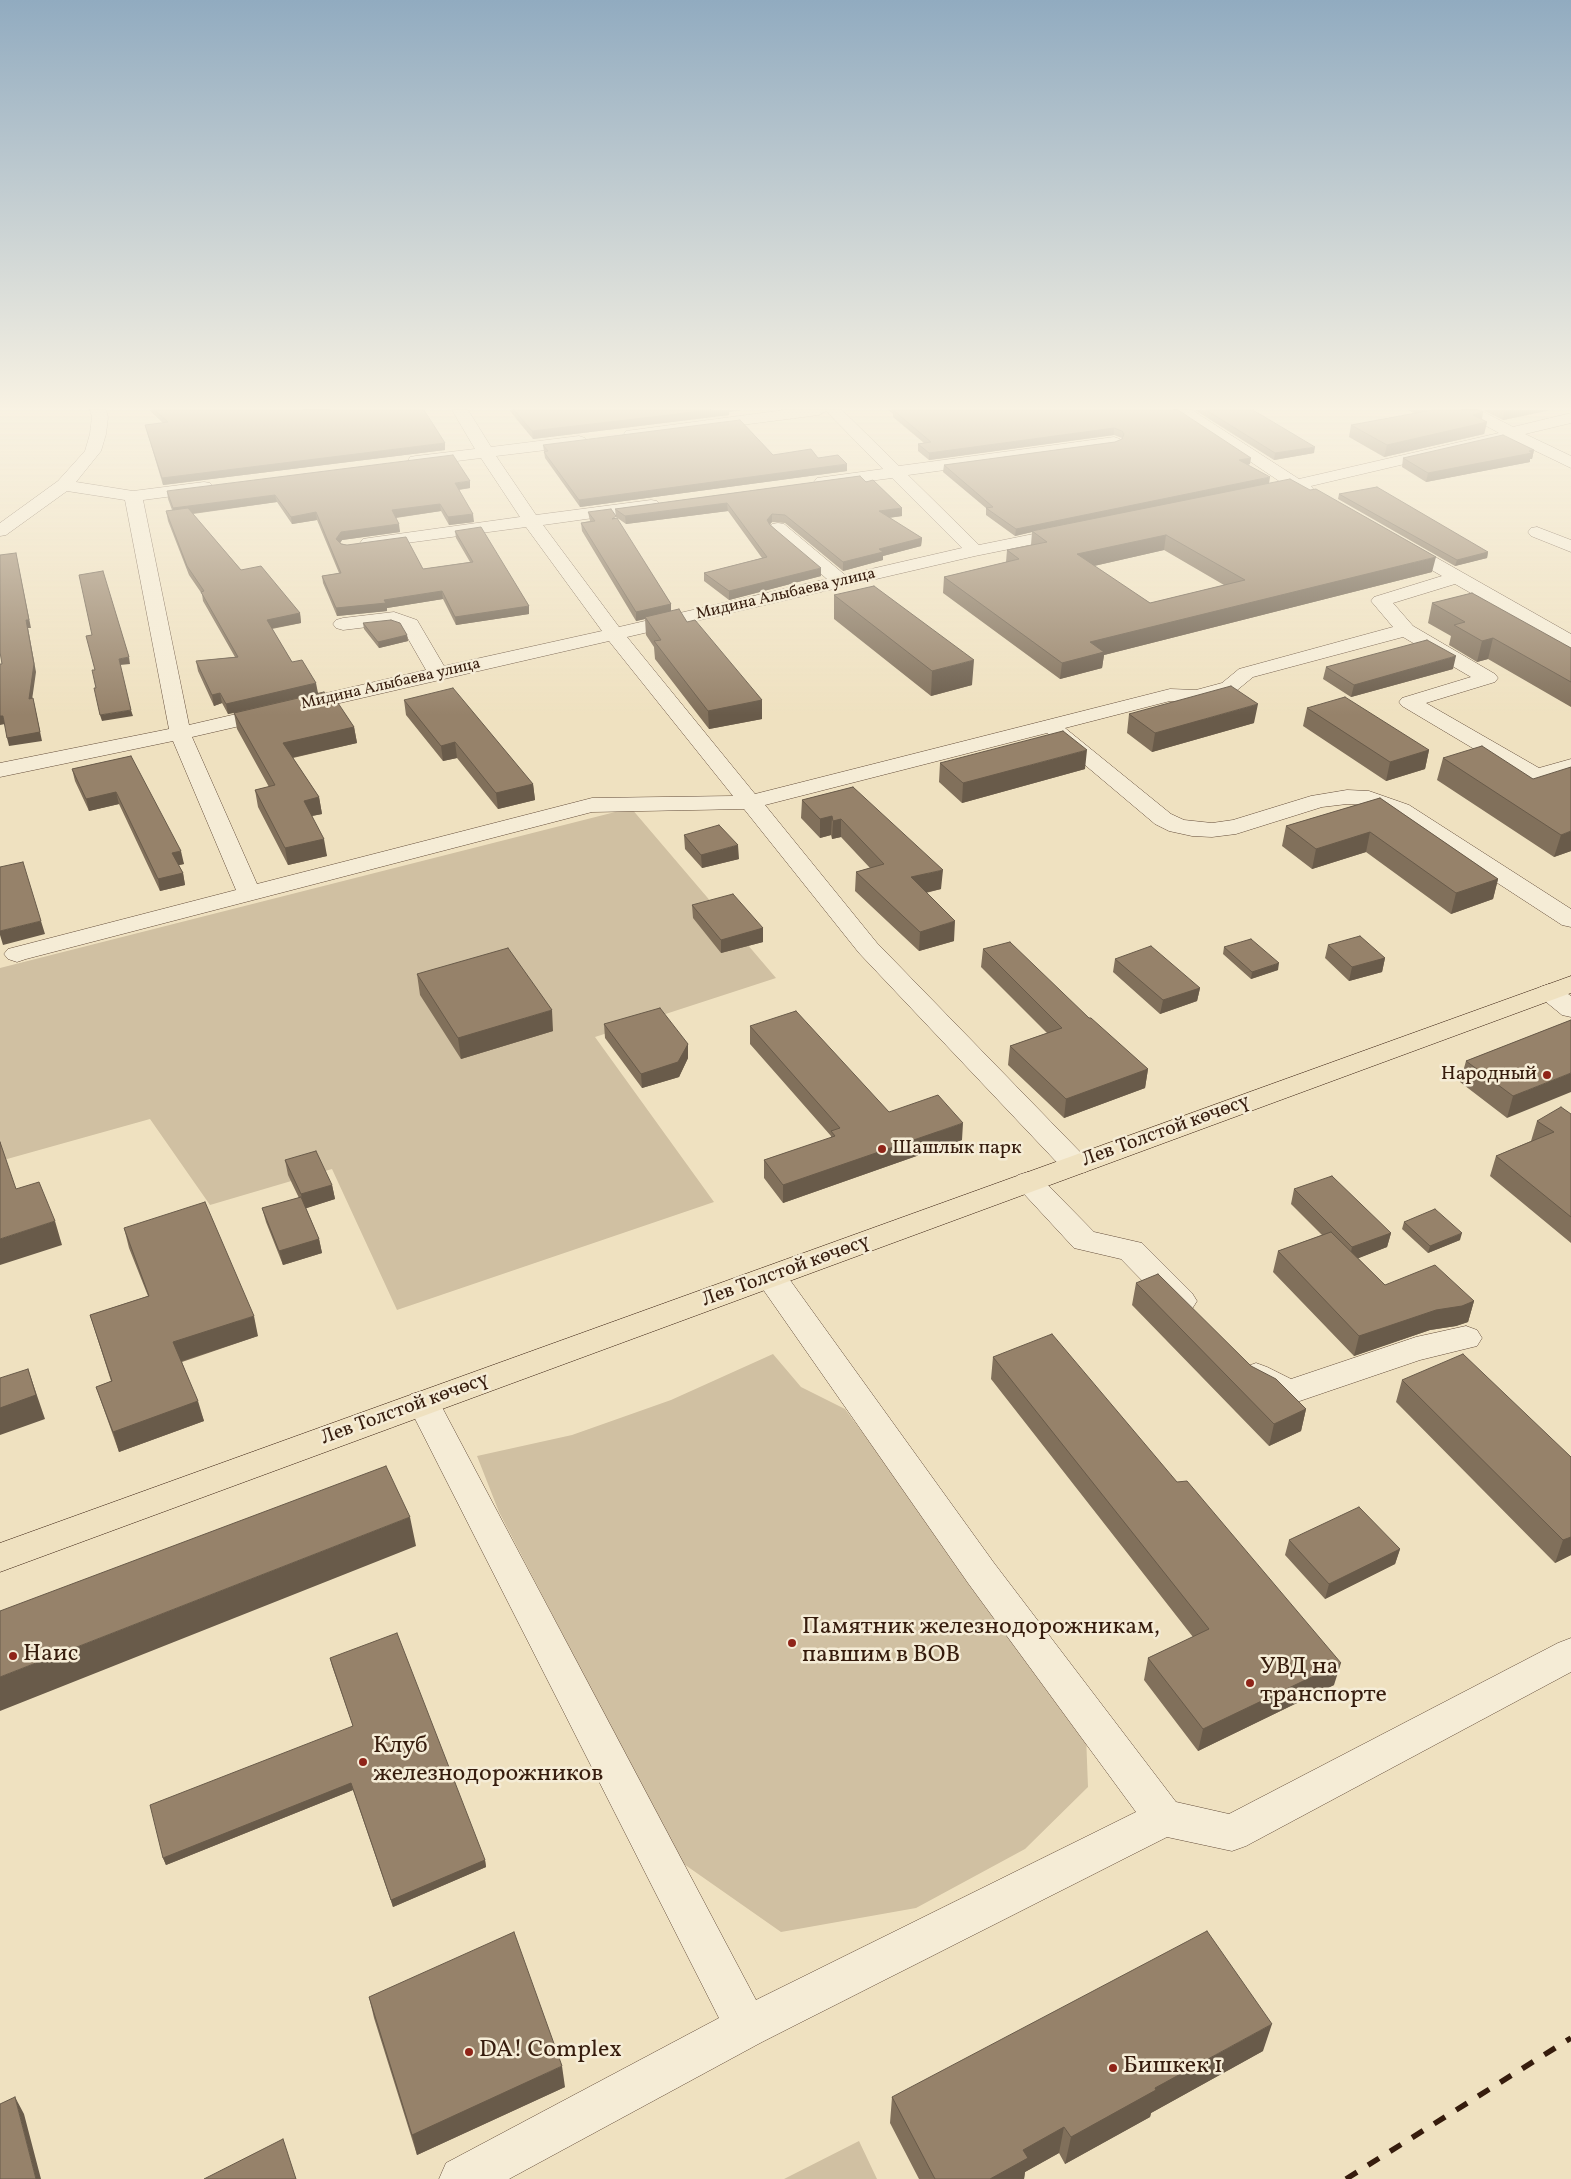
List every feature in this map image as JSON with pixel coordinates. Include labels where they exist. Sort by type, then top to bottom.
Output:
[{"type":"main road","name":"Лев Толстой көчөсү","points":[[0,1558],[771,1278],[1028,1182],[1564,995]]},
{"type":"street","points":[[0,531],[27,512]]},
{"type":"street","points":[[136,512],[180,732],[249,893]]},
{"type":"street","points":[[525,512],[615,635],[868,948],[1076,1165]]},
{"type":"street","points":[[348,546],[599,512]]},
{"type":"street","points":[[936,512],[975,551]]},
{"type":"street","points":[[778,528],[842,582]]},
{"type":"street","name":"Мидина Алыбаева улица","points":[[0,770],[180,732],[615,635],[975,551],[1082,529]]},
{"type":"street","points":[[1537,532],[1571,547]]},
{"type":"street","points":[[1390,538],[1571,642]]},
{"type":"street","points":[[1458,577],[1381,601],[1406,630],[1488,678],[1409,702],[1536,776],[1571,766]]},
{"type":"street","points":[[343,624],[394,618],[410,624],[439,674]]},
{"type":"street","points":[[17,954],[592,805],[751,802],[1170,694],[1197,696],[1229,687],[1246,673],[1406,630]]},
{"type":"street","points":[[1048,726],[1162,818],[1177,826],[1192,830],[1236,827],[1318,801],[1347,797],[1369,798],[1402,810],[1571,920]]},
{"type":"street","points":[[1028,1182],[1085,1241],[1131,1250],[1198,1318]]},
{"type":"street","points":[[771,1278],[981,1573],[1164,1818]]},
{"type":"street","points":[[1239,1358],[1259,1378],[1288,1393],[1416,1349],[1466,1338]]},
{"type":"street","points":[[423,1404],[747,2027]]},
{"type":"street","points":[[462,2179],[747,2027],[1164,1818],[1232,1833],[1571,1654]]},
{"type":"shaded area","points":[[631,808],[776,978],[595,1037],[714,1202],[397,1310],[332,1169],[210,1205],[150,1119],[0,1161],[0,968]]},
{"type":"shaded area","points":[[773,1354],[801,1387],[845,1409],[1086,1735],[1088,1787],[1025,1849],[916,1908],[781,1932],[681,1862],[499,1512],[477,1456],[572,1435],[671,1400]]},
{"type":"shaded area","points":[[859,2141],[877,2179],[784,2179]]},
{"type":"building","points":[[166,512],[191,512],[241,570],[261,566],[300,613],[267,620],[292,662],[302,660],[316,683],[226,704],[220,693],[212,695],[196,661],[238,657],[201,592],[204,591],[187,566]]},
{"type":"building","points":[[287,512],[393,512],[399,524],[341,532],[336,539],[341,544],[347,545],[406,537],[423,569],[473,562],[455,531],[481,527],[529,606],[455,617],[442,591],[384,600],[386,603],[336,608],[322,576],[341,573],[316,512],[291,517]]},
{"type":"building","points":[[445,512],[472,512],[473,514],[448,517]]},
{"type":"building","points":[[588,512],[613,512],[616,516],[612,519],[617,518],[671,604],[636,612],[581,523],[595,521]]},
{"type":"building","points":[[619,512],[659,512],[625,516]]},
{"type":"building","points":[[733,512],[880,512],[922,538],[879,549],[883,552],[843,562],[785,515],[772,514],[767,520],[770,525],[821,568],[729,591],[704,573],[767,557]]},
{"type":"building","points":[[991,512],[1101,512],[1016,529]]},
{"type":"building","points":[[1128,512],[1356,512],[1436,557],[1090,642],[1104,652],[1062,663],[944,577],[1019,559],[1007,550],[1047,542],[1032,531]],"holes":[[[1166,535],[1245,580],[1150,603],[1077,554]]]},
{"type":"building","points":[[1371,512],[1419,512],[1488,552],[1457,560]]},
{"type":"building","points":[[16,553],[29,620],[26,620],[34,664],[29,699],[33,698],[40,732],[7,738],[3,716],[0,716],[0,664],[2,664],[0,652],[0,555]]},
{"type":"building","points":[[103,571],[129,657],[119,659],[131,710],[100,715],[92,670],[95,670],[86,636],[92,635],[79,575]]},
{"type":"building","points":[[874,586],[974,660],[932,671],[834,595]]},
{"type":"building","points":[[1472,593],[1571,648],[1571,682],[1493,638],[1482,641],[1454,625],[1465,622],[1432,603]]},
{"type":"building","points":[[679,609],[687,622],[695,620],[762,700],[708,711],[654,641],[661,640],[645,617]]},
{"type":"building","points":[[391,620],[400,623],[407,635],[378,642],[363,623]]},
{"type":"building","points":[[1427,640],[1456,656],[1354,685],[1326,667]]},
{"type":"building","points":[[1231,686],[1258,704],[1155,733],[1129,714]]},
{"type":"building","points":[[453,688],[533,784],[496,793],[455,742],[441,746],[404,700]]},
{"type":"building","points":[[324,692],[332,704],[338,703],[354,727],[283,743],[319,797],[304,801],[324,839],[285,848],[255,790],[275,785],[234,713]]},
{"type":"building","points":[[1345,697],[1429,750],[1390,762],[1307,708]]},
{"type":"building","points":[[1063,731],[1087,750],[963,783],[940,763]]},
{"type":"building","points":[[1482,746],[1533,779],[1571,767],[1571,831],[1561,835],[1443,758]]},
{"type":"building","points":[[131,756],[181,851],[172,853],[183,873],[158,879],[116,792],[86,799],[72,769]]},
{"type":"building","points":[[853,787],[943,870],[911,877],[955,921],[920,932],[856,872],[884,864],[841,819],[833,821],[832,816],[820,819],[802,800]]},
{"type":"building","points":[[1380,798],[1498,879],[1456,893],[1370,832],[1316,849],[1286,826]]},
{"type":"building","points":[[719,825],[738,845],[701,855],[684,835]]},
{"type":"building","points":[[23,862],[41,921],[0,931],[0,867]]},
{"type":"building","points":[[733,894],[763,928],[721,940],[692,905]]},
{"type":"building","points":[[1360,936],[1385,958],[1352,967],[1328,945]]},
{"type":"building","points":[[1251,939],[1279,963],[1252,972],[1224,947]]},
{"type":"building","points":[[1010,942],[1089,1018],[1148,1069],[1066,1099],[1010,1046],[1062,1028],[983,949]]},
{"type":"building","points":[[1151,946],[1200,988],[1163,1000],[1115,959]]},
{"type":"building","points":[[508,948],[552,1010],[458,1038],[417,974]]},
{"type":"building","points":[[660,1008],[688,1044],[678,1062],[641,1074],[604,1024]]},
{"type":"building","points":[[796,1011],[889,1112],[938,1095],[963,1123],[783,1185],[764,1160],[835,1136],[831,1131],[840,1128],[750,1026]]},
{"type":"building","points":[[1571,1020],[1571,1073],[1513,1096],[1466,1061]]},
{"type":"building","points":[[1561,1107],[1571,1114],[1571,1217],[1496,1156],[1554,1132],[1537,1121]]},
{"type":"building","points":[[0,1142],[16,1189],[39,1182],[55,1221],[0,1239]]},
{"type":"building","points":[[316,1151],[332,1185],[301,1194],[285,1160]]},
{"type":"building","points":[[1332,1176],[1391,1233],[1352,1247],[1294,1189]]},
{"type":"building","points":[[301,1197],[319,1239],[279,1251],[262,1208]]},
{"type":"building","points":[[205,1202],[254,1316],[173,1342],[198,1401],[113,1432],[96,1387],[112,1381],[90,1315],[149,1296],[124,1228]]},
{"type":"building","points":[[1435,1209],[1462,1233],[1430,1246],[1404,1222]]},
{"type":"building","points":[[1331,1232],[1385,1285],[1435,1265],[1474,1301],[1462,1306],[1436,1310],[1359,1336],[1278,1251]]},
{"type":"building","points":[[1158,1274],[1251,1366],[1276,1379],[1306,1409],[1274,1424],[1136,1283]]},
{"type":"building","points":[[1052,1334],[1177,1482],[1187,1481],[1341,1663],[1203,1729],[1148,1658],[1209,1629],[993,1357]]},
{"type":"building","points":[[1463,1354],[1571,1457],[1571,1537],[1563,1540],[1402,1380]]},
{"type":"building","points":[[28,1369],[36,1395],[0,1408],[0,1378]]},
{"type":"building","points":[[386,1466],[410,1517],[0,1677],[0,1611]]},
{"type":"building","points":[[1359,1507],[1400,1549],[1329,1584],[1289,1540]]},
{"type":"building","name":"Клуб железнодорожников","points":[[397,1633],[485,1860],[391,1900],[351,1783],[163,1858],[150,1805],[353,1726],[330,1658]]},
{"type":"building","name":"Бишкек 1","points":[[1207,1931],[1272,2024],[1155,2088],[1156,2090],[1071,2137],[1064,2127],[1023,2150],[1028,2158],[990,2179],[935,2179],[892,2097]]},
{"type":"building","name":"DA! Complex","points":[[514,1932],[562,2066],[412,2135],[369,1997]]},
{"type":"building","points":[[15,2097],[36,2179],[0,2179],[0,2104]]},
{"type":"building","points":[[283,2139],[296,2179],[204,2179]]},
{"type":"railway","points":[[1346,2179],[1571,2038]]},
{"type":"place","name":"Народный","points":[[1547,1075]]},
{"type":"place","name":"Шашлык парк","points":[[882,1149]]},
{"type":"place","name":"Памятник железнодорожникам, павшим в ВОВ","points":[[792,1643]]},
{"type":"place","name":"Наис","points":[[13,1656]]},
{"type":"place","name":"УВД на транспорте","points":[[1250,1683]]},
{"type":"place","name":"Клуб железнодорожников","points":[[363,1762]]},
{"type":"place","name":"DA! Complex","points":[[469,2052]]},
{"type":"place","name":"Бишкек 1","points":[[1113,2068]]}]
